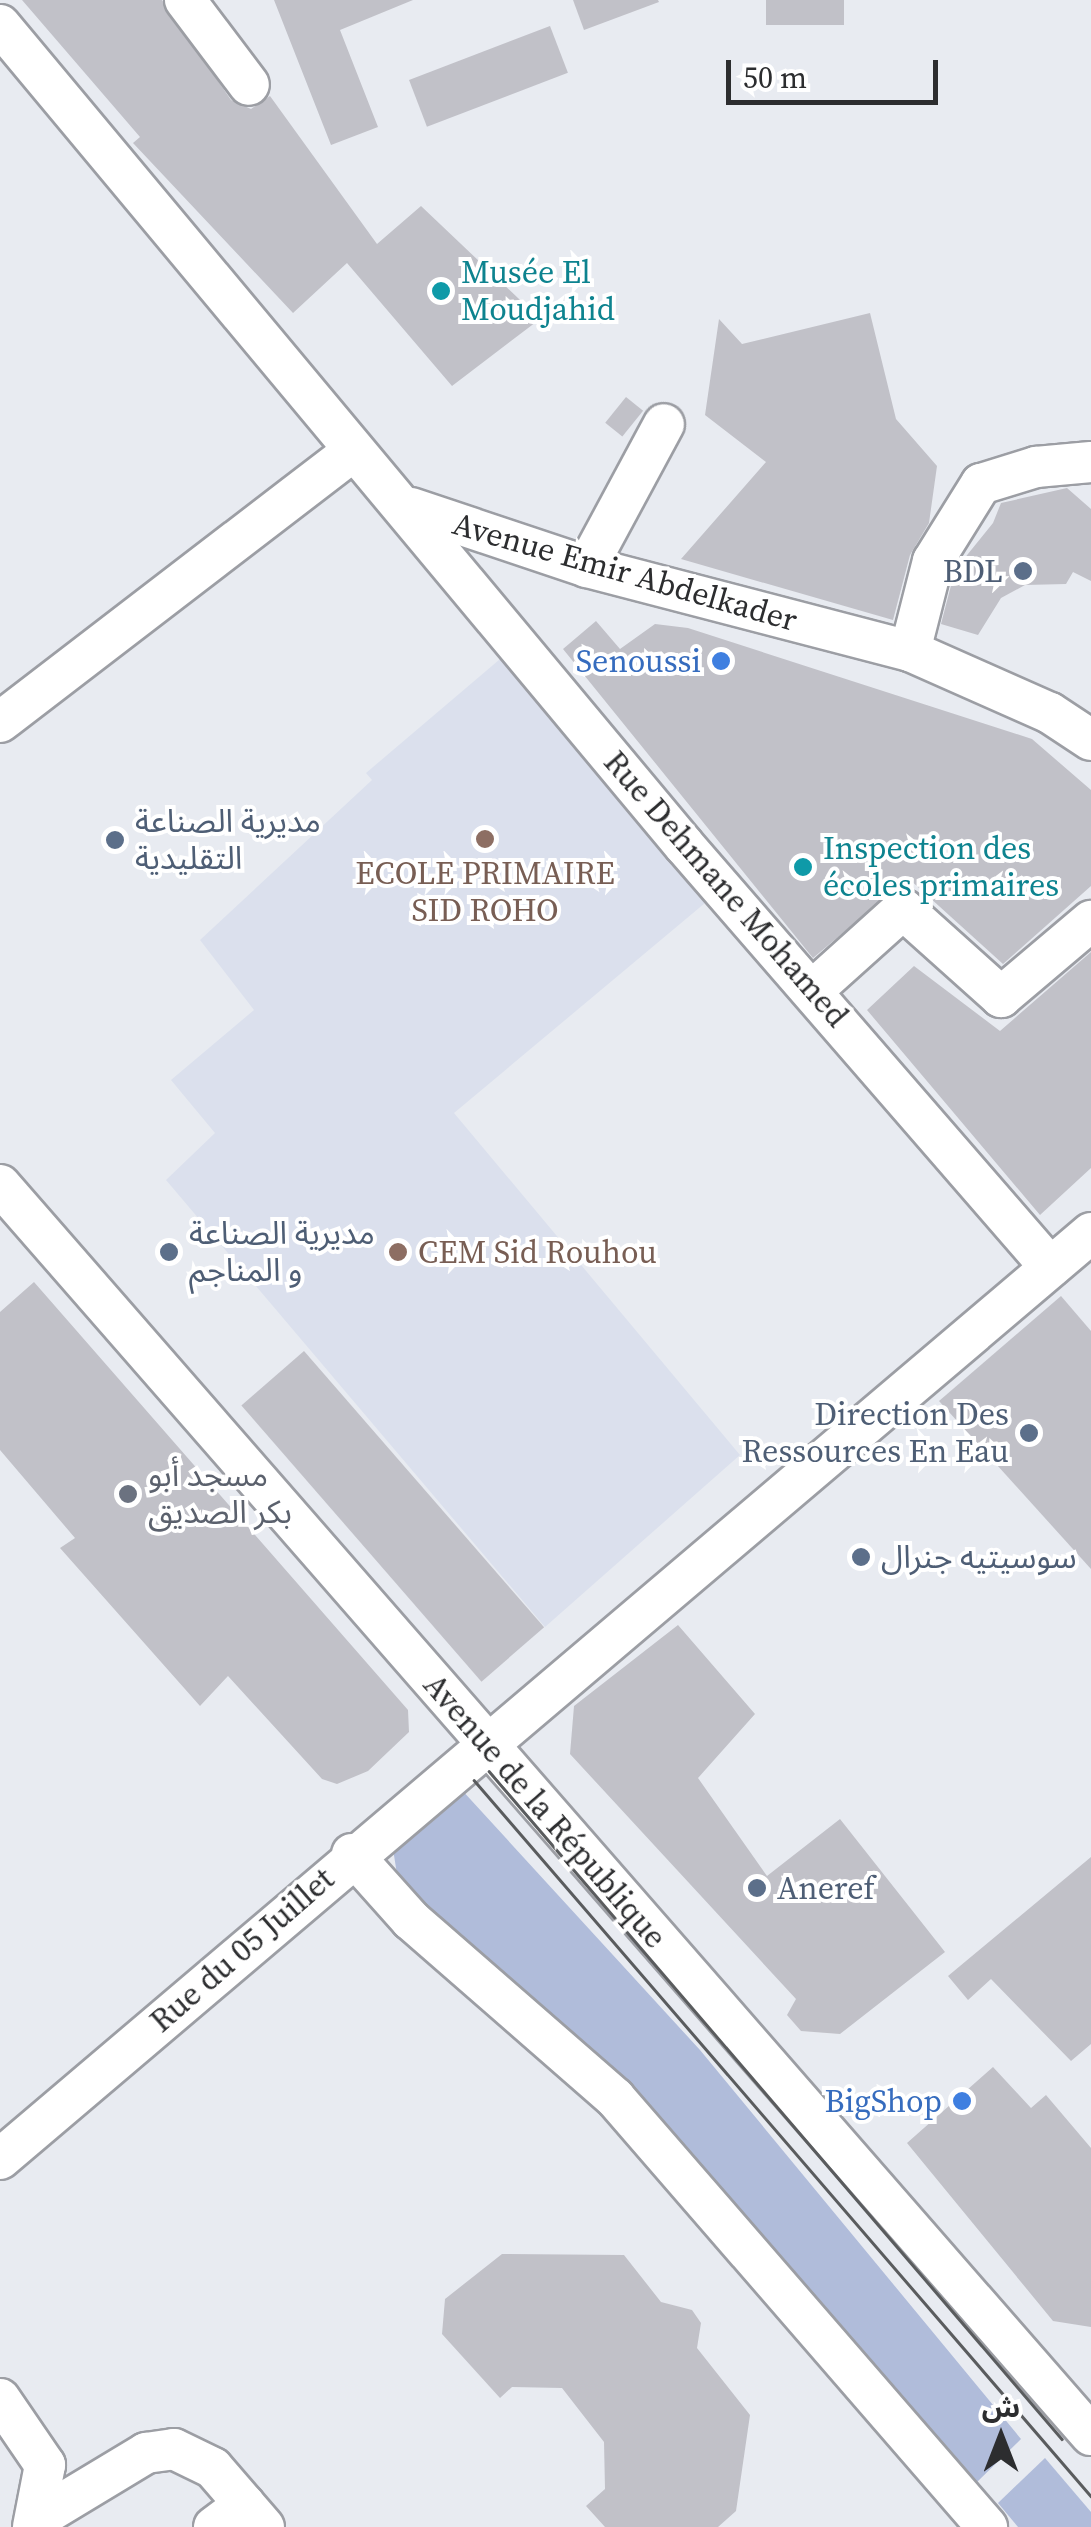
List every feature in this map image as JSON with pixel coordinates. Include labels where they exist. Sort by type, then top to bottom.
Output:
[{"type":"street","points":[[185,0],[250,85]]},
{"type":"street","name":"Avenue Emir Abdelkader","points":[[0,25],[354,450],[408,506],[587,567],[910,651],[1050,713],[1091,740]]},
{"type":"street","points":[[587,567],[664,424]]},
{"type":"street","points":[[0,722],[354,450]]},
{"type":"street","points":[[910,651],[933,561],[981,484],[1036,466],[1091,462]]},
{"type":"street","name":"Rue Dehmane Mohamed","points":[[408,506],[684,845],[1050,1268]]},
{"type":"street","points":[[813,990],[903,909],[1001,997],[1091,921]]},
{"type":"street","name":"Avenue de la République","points":[[0,1186],[486,1743],[1084,2414]]},
{"type":"street","name":"Rue du 05 Juillet","points":[[0,2159],[352,1854],[1091,1233]]},
{"type":"street","points":[[352,1854],[412,1920],[615,2098],[968,2520]]},
{"type":"street","points":[[0,2398],[45,2466],[34,2524]]},
{"type":"street","points":[[34,2524],[146,2453],[174,2450],[213,2468],[230,2522]]},
{"type":"shaded area","points":[[506,654],[711,898],[454,1113],[740,1455],[545,1627],[166,1180],[215,1133],[171,1080],[254,1010],[200,940],[372,780],[366,773]]},
{"type":"shaded area","points":[[460,1788],[700,2050],[1021,2439],[976,2483],[623,2086],[399,1887],[393,1849]]},
{"type":"shaded area","points":[[1045,2458],[1091,2512],[1091,2527],[1018,2527],[998,2503]]},
{"type":"building","points":[[22,0],[162,0],[231,100],[251,109],[270,96],[377,244],[421,206],[540,319],[452,386],[347,263],[293,313],[133,143],[140,137]]},
{"type":"building","points":[[274,0],[413,0],[340,30],[378,127],[331,145]]},
{"type":"building","points":[[573,0],[658,0],[659,2],[584,30]]},
{"type":"building","points":[[766,0],[844,0],[844,25],[766,25]]},
{"type":"building","points":[[550,26],[568,73],[427,127],[409,80]]},
{"type":"building","points":[[870,313],[896,419],[937,466],[929,523],[910,555],[893,620],[681,559],[766,462],[705,415],[719,319],[742,344]]},
{"type":"building","points":[[626,397],[643,411],[622,436],[605,423]]},
{"type":"building","name":"BDL","points":[[1067,488],[1091,509],[1091,581],[1073,572],[1066,584],[1025,585],[1001,598],[978,635],[941,624],[955,570],[993,523],[1001,503]]},
{"type":"building","points":[[596,621],[620,649],[655,624],[688,628],[1032,739],[1091,790],[1091,886],[1003,964],[908,878],[813,958],[563,649]]},
{"type":"building","points":[[1091,952],[1091,1168],[1040,1215],[867,1010],[914,966],[1000,1031]]},
{"type":"building","name":"مسجد أبو بكر الصديق","points":[[34,1282],[408,1710],[409,1732],[368,1771],[337,1784],[322,1779],[228,1676],[200,1706],[60,1548],[75,1538],[0,1450],[0,1312]]},
{"type":"building","name":"Direction Des Ressources En Eau","points":[[1061,1296],[1091,1331],[1091,1569],[939,1401]]},
{"type":"building","points":[[304,1351],[544,1627],[481,1682],[241,1405]]},
{"type":"building","points":[[678,1625],[755,1714],[698,1778],[767,1876],[840,1819],[945,1952],[840,2034],[801,2031],[787,2015],[796,1999],[570,1754],[574,1706]]},
{"type":"building","points":[[1091,1857],[1091,2044],[1071,2061],[991,1979],[968,2000],[948,1976]]},
{"type":"building","points":[[993,2067],[1031,2108],[1046,2095],[1091,2148],[1091,2327],[1053,2321],[907,2143]]},
{"type":"building","points":[[502,2254],[624,2255],[661,2302],[692,2310],[701,2323],[697,2348],[750,2415],[736,2511],[718,2527],[605,2527],[586,2506],[605,2489],[604,2442],[562,2388],[512,2387],[500,2398],[442,2334],[445,2299]]},
{"type":"tram line","points":[[489,1771],[1062,2439]]},
{"type":"tram line","points":[[474,1780],[1091,2496]]},
{"type":"place","name":"Musée El Moudjahid","points":[[441,291]]},
{"type":"place","name":"BDL","points":[[1023,571]]},
{"type":"place","name":"Senoussi","points":[[721,661]]},
{"type":"place","name":"ECOLE PRIMAIRE SID ROHO","points":[[485,839]]},
{"type":"place","name":"مديرية الصناعة التقليدية","points":[[115,840]]},
{"type":"place","name":"Inspection des écoles primaires","points":[[803,867]]},
{"type":"place","name":"مديرية الصناعة و المناجم","points":[[169,1252]]},
{"type":"place","name":"CEM Sid Rouhou","points":[[398,1252]]},
{"type":"place","name":"Direction Des Ressources En Eau","points":[[1029,1433]]},
{"type":"place","name":"مسجد أبو بكر الصديق","points":[[128,1494]]},
{"type":"place","name":"سوسيتيه جنرال","points":[[861,1557]]},
{"type":"place","name":"Aneref","points":[[757,1888]]},
{"type":"place","name":"BigShop","points":[[962,2101]]}]
